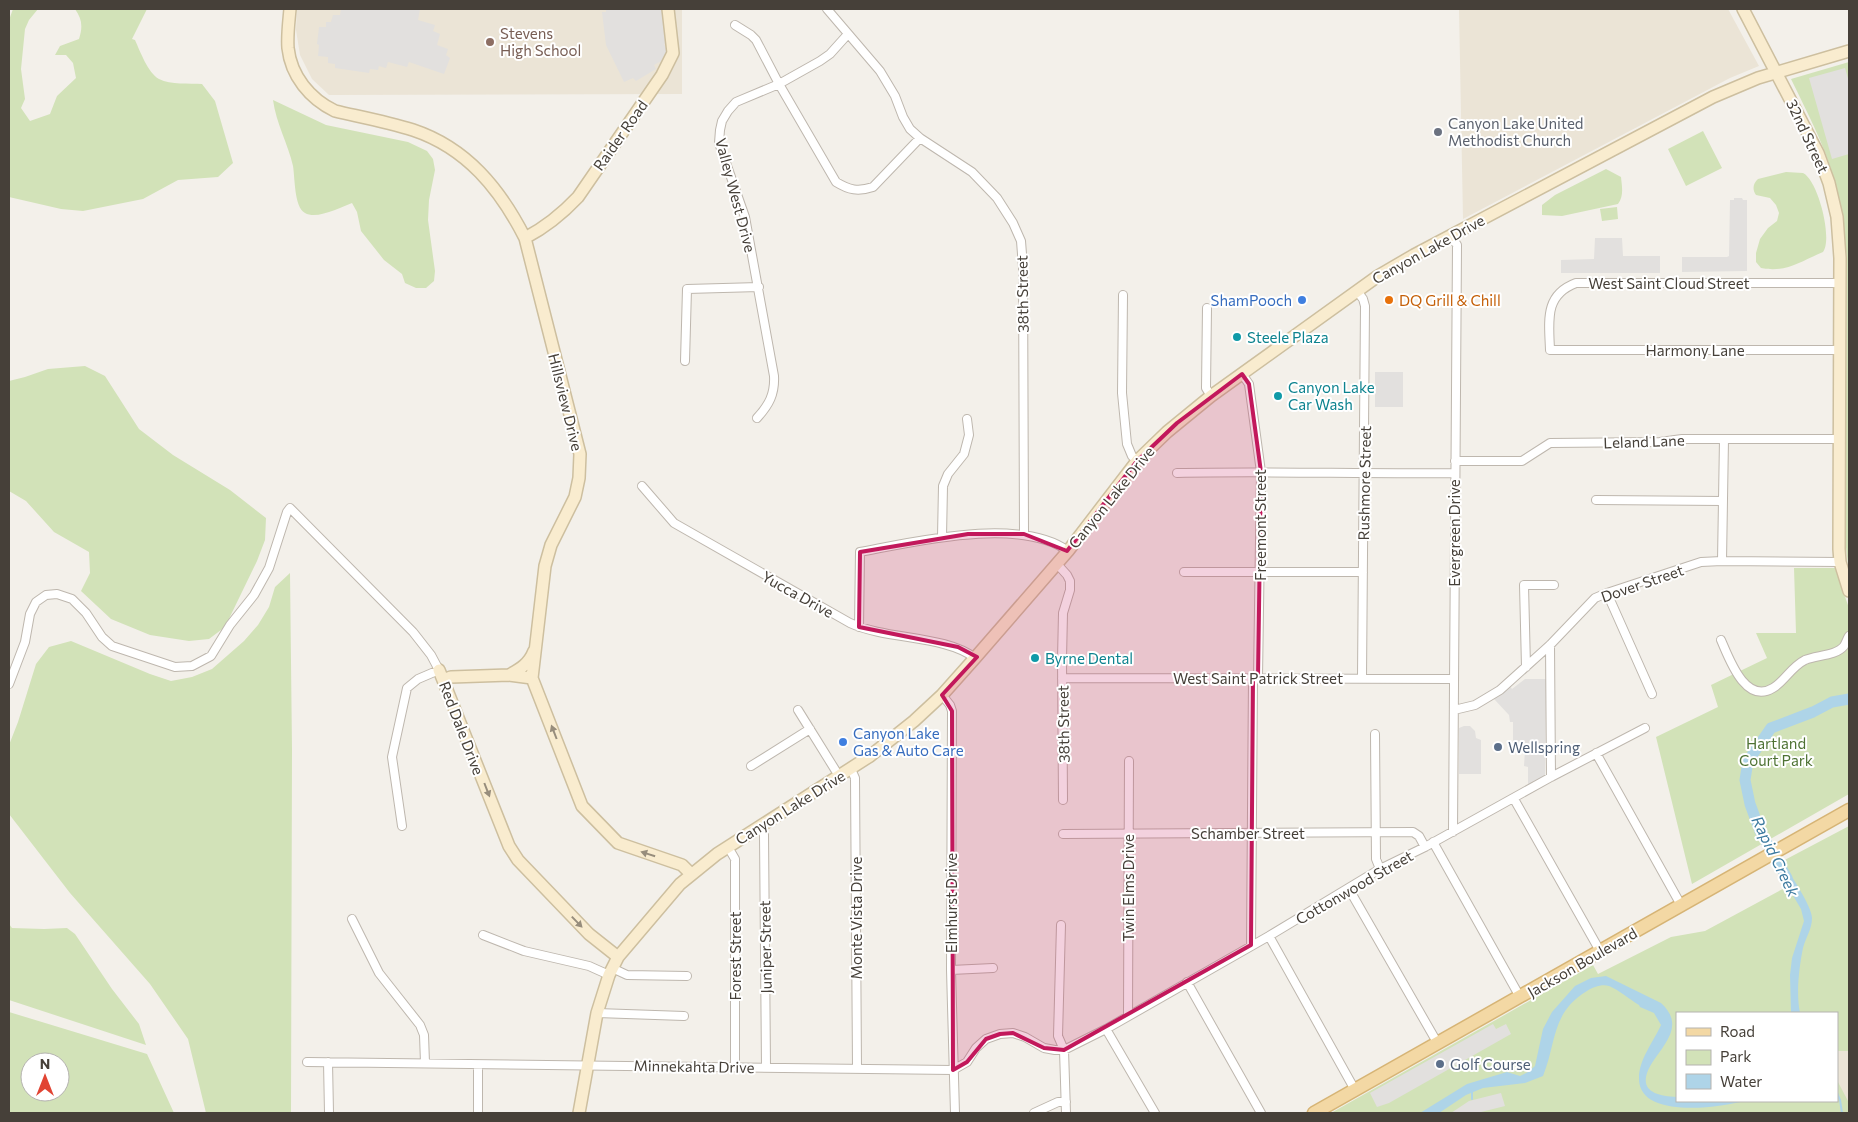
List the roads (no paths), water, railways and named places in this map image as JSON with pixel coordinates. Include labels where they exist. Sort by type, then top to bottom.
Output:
[{"type":"main road","name":"Jackson Boulevard","points":[[1314,1113],[1849,810]]},
{"type":"street","name":"Hillsview Drive","points":[[290,9],[288,46],[290,61],[296,76],[309,93],[323,105],[335,111],[418,132],[437,140],[460,154],[493,185],[512,211],[525,238],[580,454],[580,478],[575,497],[551,544],[545,566],[532,678],[582,806],[618,843],[682,865],[691,874]]},
{"type":"street","name":"Raider Road","points":[[525,238],[562,214],[578,197],[662,75],[673,53],[668,9]]},
{"type":"street","name":"38th Street","points":[[827,9],[880,71],[895,96],[903,117],[910,128],[920,138],[972,172],[986,186],[1014,223],[1021,241],[1023,267],[1024,534]]},
{"type":"street","name":"32nd Street","points":[[1742,9],[1777,72],[1818,153],[1829,183],[1838,223],[1840,283],[1840,562],[1849,591]]},
{"type":"street","points":[[735,25],[756,40],[779,84],[836,182],[844,188],[863,190],[873,187],[920,138]]},
{"type":"street","name":"Valley West Drive","points":[[757,418],[768,406],[775,386],[773,362],[745,217],[719,143],[722,121],[736,102],[779,84],[820,61],[830,54],[848,34]]},
{"type":"street","name":"Canyon Lake Drive","points":[[580,1113],[597,1013],[613,967],[667,898],[691,874],[728,847],[851,769],[896,737],[942,695],[1068,551],[1137,461],[1167,432],[1211,396],[1378,276],[1698,104],[1744,83],[1849,51]]},
{"type":"street","name":"Evergreen Drive","points":[[1451,236],[1457,245],[1454,461],[1453,832]]},
{"type":"street","name":"West Saint Cloud Street","points":[[1550,350],[1550,318],[1556,296],[1565,288],[1576,284],[1840,283]]},
{"type":"street","points":[[685,361],[687,289],[759,287]]},
{"type":"street","name":"Rushmore Street","points":[[1357,291],[1363,299],[1365,306],[1362,678]]},
{"type":"street","points":[[1123,295],[1122,393],[1127,444],[1132,456],[1137,461]]},
{"type":"street","points":[[1206,308],[1206,388],[1211,396]]},
{"type":"street","name":"Harmony Lane","points":[[1550,350],[1840,350]]},
{"type":"street","name":"Freemont Street","points":[[1242,374],[1249,384],[1261,472],[1260,573],[1252,833],[1252,945]]},
{"type":"street","points":[[942,537],[944,486],[948,474],[964,454],[969,435],[967,419]]},
{"type":"street","name":"Leland Lane","points":[[1454,461],[1522,461],[1550,443],[1660,442],[1682,439],[1840,439]]},
{"type":"street","points":[[1722,561],[1724,439]]},
{"type":"street","points":[[1177,474],[1261,472],[1454,473]]},
{"type":"street","name":"Yucca Drive","points":[[642,486],[674,523],[859,627],[958,647],[976,658]]},
{"type":"street","points":[[1596,500],[1723,501]]},
{"type":"street","name":"Red Dale Drive","points":[[9,684],[25,642],[30,614],[36,602],[46,595],[57,594],[72,599],[86,613],[102,637],[112,646],[175,667],[192,666],[211,656],[230,625],[254,595],[269,568],[287,512],[290,508],[413,632],[431,655],[441,675],[509,846],[518,860],[589,934],[613,967]]},
{"type":"street","points":[[859,627],[860,552],[968,534],[1024,534],[1061,546],[1068,551]]},
{"type":"street","name":"Dover Street","points":[[1454,710],[1475,705],[1489,698],[1526,667],[1595,598],[1607,593],[1701,562],[1840,562]]},
{"type":"street","name":"38th Street","points":[[1057,564],[1070,581],[1070,590],[1063,613],[1063,800]]},
{"type":"street","points":[[1184,572],[1363,572]]},
{"type":"street","points":[[1526,667],[1524,585],[1554,585]]},
{"type":"street","points":[[1607,593],[1652,694]]},
{"type":"street","points":[[1722,640],[1744,684],[1766,692],[1774,688],[1794,667],[1803,661],[1839,650],[1849,636]]},
{"type":"street","points":[[509,676],[528,662],[533,654],[537,640]]},
{"type":"street","points":[[1550,644],[1551,778]]},
{"type":"street","points":[[402,826],[392,757],[407,688],[418,679],[441,675],[451,677],[509,676],[532,678]]},
{"type":"street","name":"West Saint Patrick Street","points":[[1062,678],[1453,679]]},
{"type":"street","name":"Elmhurst Drive","points":[[942,695],[952,711],[951,970],[955,1113]]},
{"type":"street","points":[[798,710],[839,776]]},
{"type":"street","name":"Cottonwood Street","points":[[1064,1050],[1106,1029],[1269,936],[1380,869],[1453,832],[1645,728]]},
{"type":"street","points":[[750,766],[810,729]]},
{"type":"street","points":[[1375,734],[1376,859],[1380,869]]},
{"type":"street","points":[[1596,753],[1681,905]]},
{"type":"street","name":"Twin Elms Drive","points":[[1128,1016],[1129,761]]},
{"type":"street","name":"Monte Vista Drive","points":[[851,769],[855,778],[857,1068]]},
{"type":"street","points":[[1514,799],[1600,951]]},
{"type":"street","name":"Juniper Street","points":[[761,827],[764,835],[766,1067]]},
{"type":"street","name":"Schamber Street","points":[[1063,834],[1413,832],[1429,844]]},
{"type":"street","points":[[1429,844],[1520,997]]},
{"type":"street","name":"Forest Street","points":[[728,847],[735,859],[735,1067]]},
{"type":"street","points":[[1349,889],[1438,1044]]},
{"type":"street","points":[[352,919],[379,973],[420,1025],[424,1035],[425,1063]]},
{"type":"street","points":[[1061,925],[1058,1036],[1064,1050],[1066,1113]]},
{"type":"street","points":[[483,935],[524,951],[589,966],[613,967],[627,975],[687,976]]},
{"type":"street","points":[[1269,936],[1356,1090]]},
{"type":"street","points":[[951,970],[993,968]]},
{"type":"street","points":[[1187,982],[1261,1113]]},
{"type":"street","points":[[597,1013],[684,1016]]},
{"type":"street","points":[[1106,1029],[1154,1113]]},
{"type":"street","points":[[953,1070],[966,1062],[976,1048],[986,1039],[1000,1034],[1013,1033],[1025,1037],[1044,1048],[1064,1050]]},
{"type":"street","name":"Minnekahta Drive","points":[[306,1062],[953,1070]]},
{"type":"street","points":[[328,1062],[329,1113]]},
{"type":"street","points":[[478,1064],[478,1113]]},
{"type":"street","points":[[1034,1113],[1058,1102],[1066,1102]]},
{"type":"water","points":[[1783,863],[1805,898],[1812,918],[1800,964],[1798,989],[1800,1012],[1791,1012],[1790,975],[1792,958],[1804,921],[1801,909],[1776,867]]},
{"type":"water","points":[[1606,976],[1661,1003],[1668,1011],[1672,1019],[1670,1034],[1647,1072],[1647,1085],[1654,1093],[1676,1097],[1676,1102],[1740,1102],[1699,1108],[1681,1108],[1651,1100],[1642,1091],[1639,1078],[1641,1064],[1661,1025],[1654,1013],[1640,1007],[1613,988],[1603,985],[1587,991],[1575,1000],[1561,1018],[1543,1076],[1525,1083],[1483,1088],[1466,1095],[1439,1113],[1420,1113],[1467,1084],[1507,1072],[1520,1076],[1528,1072],[1535,1066],[1543,1029],[1552,1012],[1575,986],[1591,978]]},
{"type":"waterway","name":"Rapid Creek","points":[[1787,878],[1760,831],[1750,804],[1745,780],[1748,761],[1771,728],[1813,712],[1832,702],[1849,699]]},
{"type":"waterway","points":[[1472,1091],[1472,1099]]},
{"type":"waterway","points":[[1838,1095],[1842,1113]]},
{"type":"place","name":"Stevens High School","points":[[490,42]]},
{"type":"place","name":"Canyon Lake United Methodist Church","points":[[1438,132]]},
{"type":"place","name":"ShamPooch","points":[[1302,300]]},
{"type":"place","name":"DQ Grill & Chill","points":[[1389,300]]},
{"type":"place","name":"Steele Plaza","points":[[1237,337]]},
{"type":"place","name":"Canyon Lake Car Wash","points":[[1278,396]]},
{"type":"place","name":"Byrne Dental","points":[[1035,658]]},
{"type":"place","name":"Canyon Lake Gas & Auto Care","points":[[843,742]]},
{"type":"place","name":"Wellspring","points":[[1498,747]]},
{"type":"place","name":"Golf Course","points":[[1440,1064]]},
{"type":"park label","name":"Hartland Court Park","points":[[1776,752]]}]
